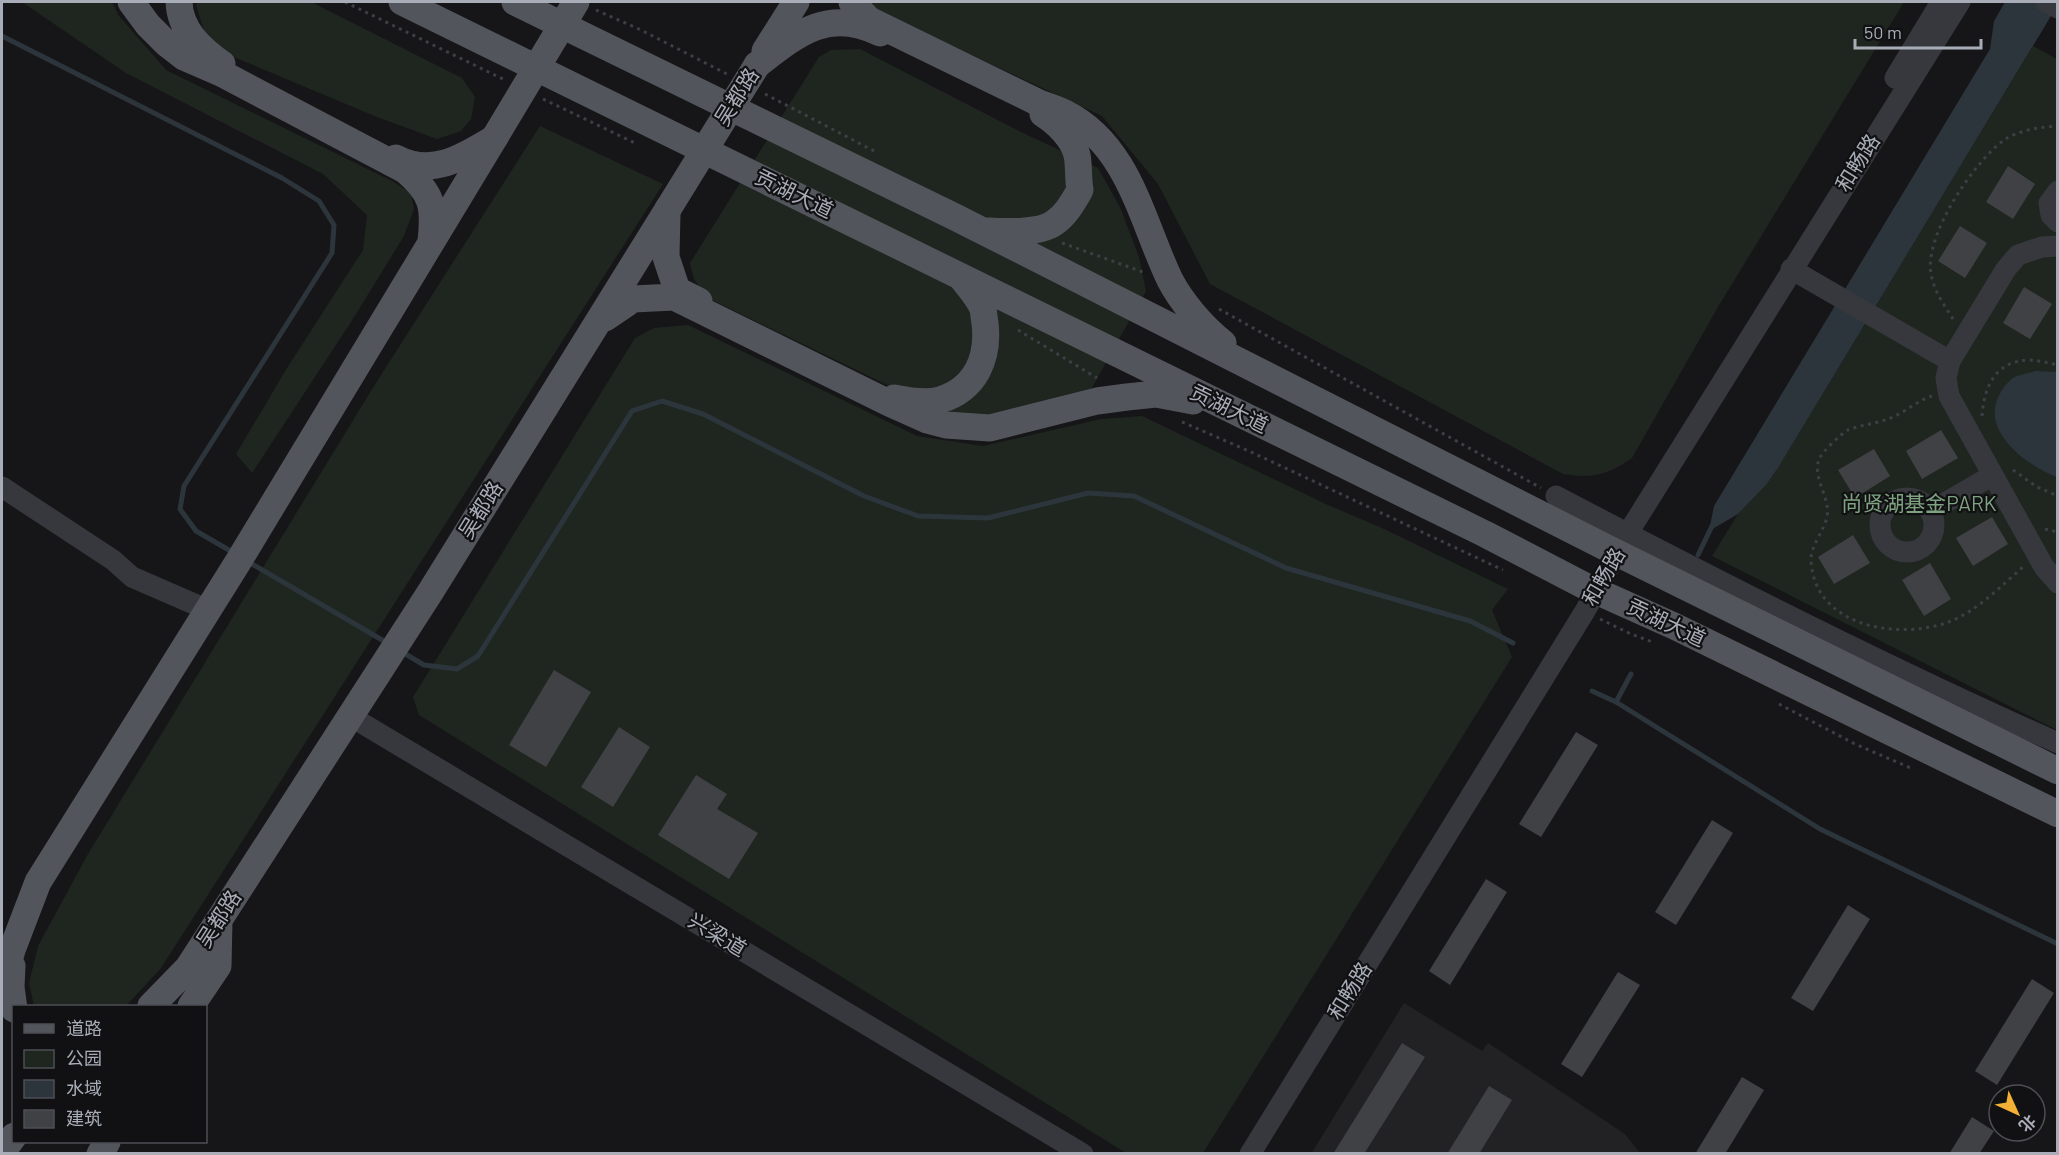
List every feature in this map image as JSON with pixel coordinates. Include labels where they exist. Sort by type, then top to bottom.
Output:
[{"type":"main road","points":[[131,2],[148,25],[184,57],[221,73],[405,170],[422,184],[429,200],[434,216],[430,244]]},
{"type":"main road","points":[[179,2],[179,13],[187,31],[202,51],[225,67],[407,164],[427,166],[448,163],[470,153],[495,137]]},
{"type":"main road","name":"贡湖大道","points":[[402,2],[1485,534],[1591,589],[1674,626],[2058,814]]},
{"type":"main road","name":"贡湖大道","points":[[514,2],[1248,364],[1618,541],[2058,771]]},
{"type":"main road","name":"吴都路","points":[[152,1005],[188,968],[431,591],[796,2]]},
{"type":"main road","points":[[852,2],[868,20],[1066,114],[1086,127],[1117,161],[1129,182],[1172,283],[1196,316],[1218,339],[1248,364]]},
{"type":"main road","points":[[2,987],[7,938],[38,882],[208,610],[495,137],[582,4]]},
{"type":"main road","points":[[749,78],[794,36],[814,26],[839,22],[865,25],[1034,107],[1053,121],[1068,138],[1077,156],[1080,190],[1065,213],[1052,225],[1005,232],[982,231]]},
{"type":"main road","points":[[668,209],[666,257],[677,291],[895,398],[917,402],[939,400],[957,392],[971,380],[982,365],[986,348],[983,309],[959,275]]},
{"type":"main road","points":[[597,323],[633,299],[674,297],[890,403],[927,420],[946,425],[990,428],[1097,401],[1156,394],[1224,406]]},
{"type":"main road","points":[[192,1005],[218,966],[219,920]]},
{"type":"main road","points":[[7,938],[13,1005]]},
{"type":"main road","points":[[2,1152],[12,1139]]},
{"type":"street","name":"和畅路","points":[[1250,1154],[1941,2]]},
{"type":"street","name":"和畅路","points":[[1618,541],[1960,2]]},
{"type":"street","points":[[2046,2],[2058,8]]},
{"type":"street","points":[[2058,191],[2049,203],[2051,215],[2058,222]]},
{"type":"street","points":[[2058,246],[2042,247],[2018,255],[2006,269],[1950,361],[1946,378],[1948,396],[2000,470],[2037,555],[2058,583]]},
{"type":"street","points":[[1791,269],[1950,361]]},
{"type":"street","points":[[1931,511],[2000,470]]},
{"type":"street","points":[[2,487],[113,560],[132,577],[208,610]]},
{"type":"street","name":"贡湖大道","points":[[1556,496],[1618,541],[1700,572],[1942,691],[2058,743]]},
{"type":"street","name":"和畅路","points":[[1242,1154],[1591,589]]},
{"type":"street","name":"兴梁道","points":[[346,722],[1062,1154]]},
{"type":"street","name":"兴梁道","points":[[346,722],[1083,1154]]},
{"type":"path","points":[[582,4],[749,78],[881,155]]},
{"type":"path","points":[[1968,332],[1953,319],[1939,297],[1931,273],[1931,251],[1942,222],[1962,187],[2005,140],[2026,131],[2058,126]]},
{"type":"path","points":[[1060,243],[1172,283]]},
{"type":"path","points":[[1212,305],[1556,496]]},
{"type":"path","points":[[1982,421],[1983,403],[1988,384],[1997,372],[2012,364],[2029,360],[2058,365]]},
{"type":"path","points":[[1948,396],[1929,396],[1887,420],[1847,430],[1819,459],[1818,479],[1825,498],[1827,516],[1811,557],[1813,576],[1821,597],[1839,612],[1854,620],[1886,630],[1918,630],[1948,622],[1975,607],[2037,555]]},
{"type":"path","points":[[2000,470],[2058,497]]},
{"type":"shaded area","points":[[1404,1003],[1482,1051],[1488,1043],[1625,1134],[1640,1153],[1311,1154]]},
{"type":"green space","points":[[22,2],[112,2],[119,16],[166,70],[392,181],[411,193],[414,209],[404,236],[351,322],[252,473],[236,454],[287,368],[363,250],[367,215],[323,174],[126,73]]},
{"type":"green space","points":[[198,2],[311,2],[462,78],[475,97],[471,119],[461,131],[437,139],[377,117],[229,55],[205,34],[196,5]]},
{"type":"green space","points":[[866,2],[1904,2],[1718,307],[1632,458],[1607,472],[1583,476],[1563,474],[1210,284],[1158,184],[1102,116],[867,6]]},
{"type":"green space","name":"尚贤湖基金PARK","points":[[2033,46],[2057,59],[2057,730],[1712,556],[1738,514],[1766,485],[1778,468]]},
{"type":"green space","points":[[860,49],[1023,133],[1098,168],[1120,207],[1139,257],[1146,291],[1089,393],[994,416],[947,414],[706,297],[694,279],[690,263],[819,57],[831,50]]},
{"type":"green space","points":[[540,126],[663,184],[161,968],[127,1005],[34,1005],[29,983],[38,946],[88,854],[374,386]]},
{"type":"green space","points":[[688,325],[917,436],[983,446],[1101,419],[1142,416],[1508,589],[1492,610],[1512,657],[1203,1153],[1126,1153],[419,715],[413,697],[635,338],[654,328]]},
{"type":"water","points":[[2005,2],[2057,2],[2057,6],[1778,468],[1766,485],[1738,514],[1709,531],[1714,506],[1990,49],[1994,21]]},
{"type":"water","points":[[2036,371],[2057,372],[2057,477],[2034,466],[2012,448],[1997,425],[1995,413],[1997,400],[2003,388],[2013,378]]},
{"type":"building","points":[[2008,166],[2035,184],[2013,219],[1986,202]]},
{"type":"building","points":[[1960,226],[1987,243],[1965,278],[1938,261]]},
{"type":"building","points":[[2024,287],[2052,304],[2030,339],[2003,323]]},
{"type":"building","points":[[1941,430],[1958,458],[1922,479],[1906,451]]},
{"type":"building","points":[[1874,449],[1890,476],[1855,498],[1838,470]]},
{"type":"building","points":[[1992,517],[2008,544],[1973,566],[1956,538]]},
{"type":"building","points":[[1853,535],[1870,563],[1834,584],[1818,557]]},
{"type":"building","points":[[1930,563],[1951,599],[1924,616],[1902,580]]},
{"type":"building","points":[[554,670],[591,692],[546,767],[509,745]]},
{"type":"building","points":[[619,727],[650,747],[613,807],[581,787]]},
{"type":"building","points":[[1576,732],[1598,745],[1541,837],[1519,824]]},
{"type":"building","points":[[696,775],[727,794],[717,809],[758,833],[729,879],[658,835]]},
{"type":"building","points":[[1712,820],[1733,833],[1676,925],[1655,912]]},
{"type":"building","points":[[1486,879],[1507,892],[1450,985],[1429,971]]},
{"type":"building","points":[[1848,905],[1870,919],[1813,1011],[1791,998]]},
{"type":"building","points":[[1618,972],[1640,985],[1582,1077],[1561,1064]]},
{"type":"building","points":[[2032,979],[2054,993],[1998,1083],[1994,1083],[1975,1071]]},
{"type":"building","points":[[1402,1043],[1425,1057],[1364,1154],[1333,1154]]},
{"type":"building","points":[[1742,1077],[1764,1090],[1725,1154],[1695,1154]]},
{"type":"building","points":[[1489,1086],[1512,1100],[1479,1154],[1447,1154]]},
{"type":"building","points":[[1972,1117],[1987,1127],[1987,1142],[1979,1154],[1949,1154]]},
{"type":"waterway","points":[[2,36],[282,178],[319,201],[334,225],[332,253],[184,486],[180,509],[196,531],[234,553]]},
{"type":"waterway","points":[[402,652],[424,665],[457,669],[478,656],[632,411],[662,401],[703,414],[864,496],[918,516],[988,518],[1088,493],[1134,496],[1286,568],[1470,621],[1513,643]]},
{"type":"waterway","points":[[1698,555],[1712,526]]},
{"type":"waterway","points":[[247,561],[389,644]]},
{"type":"waterway","points":[[1616,702],[1631,674]]},
{"type":"waterway","points":[[1592,691],[1616,702],[1820,829],[2058,944]]}]
